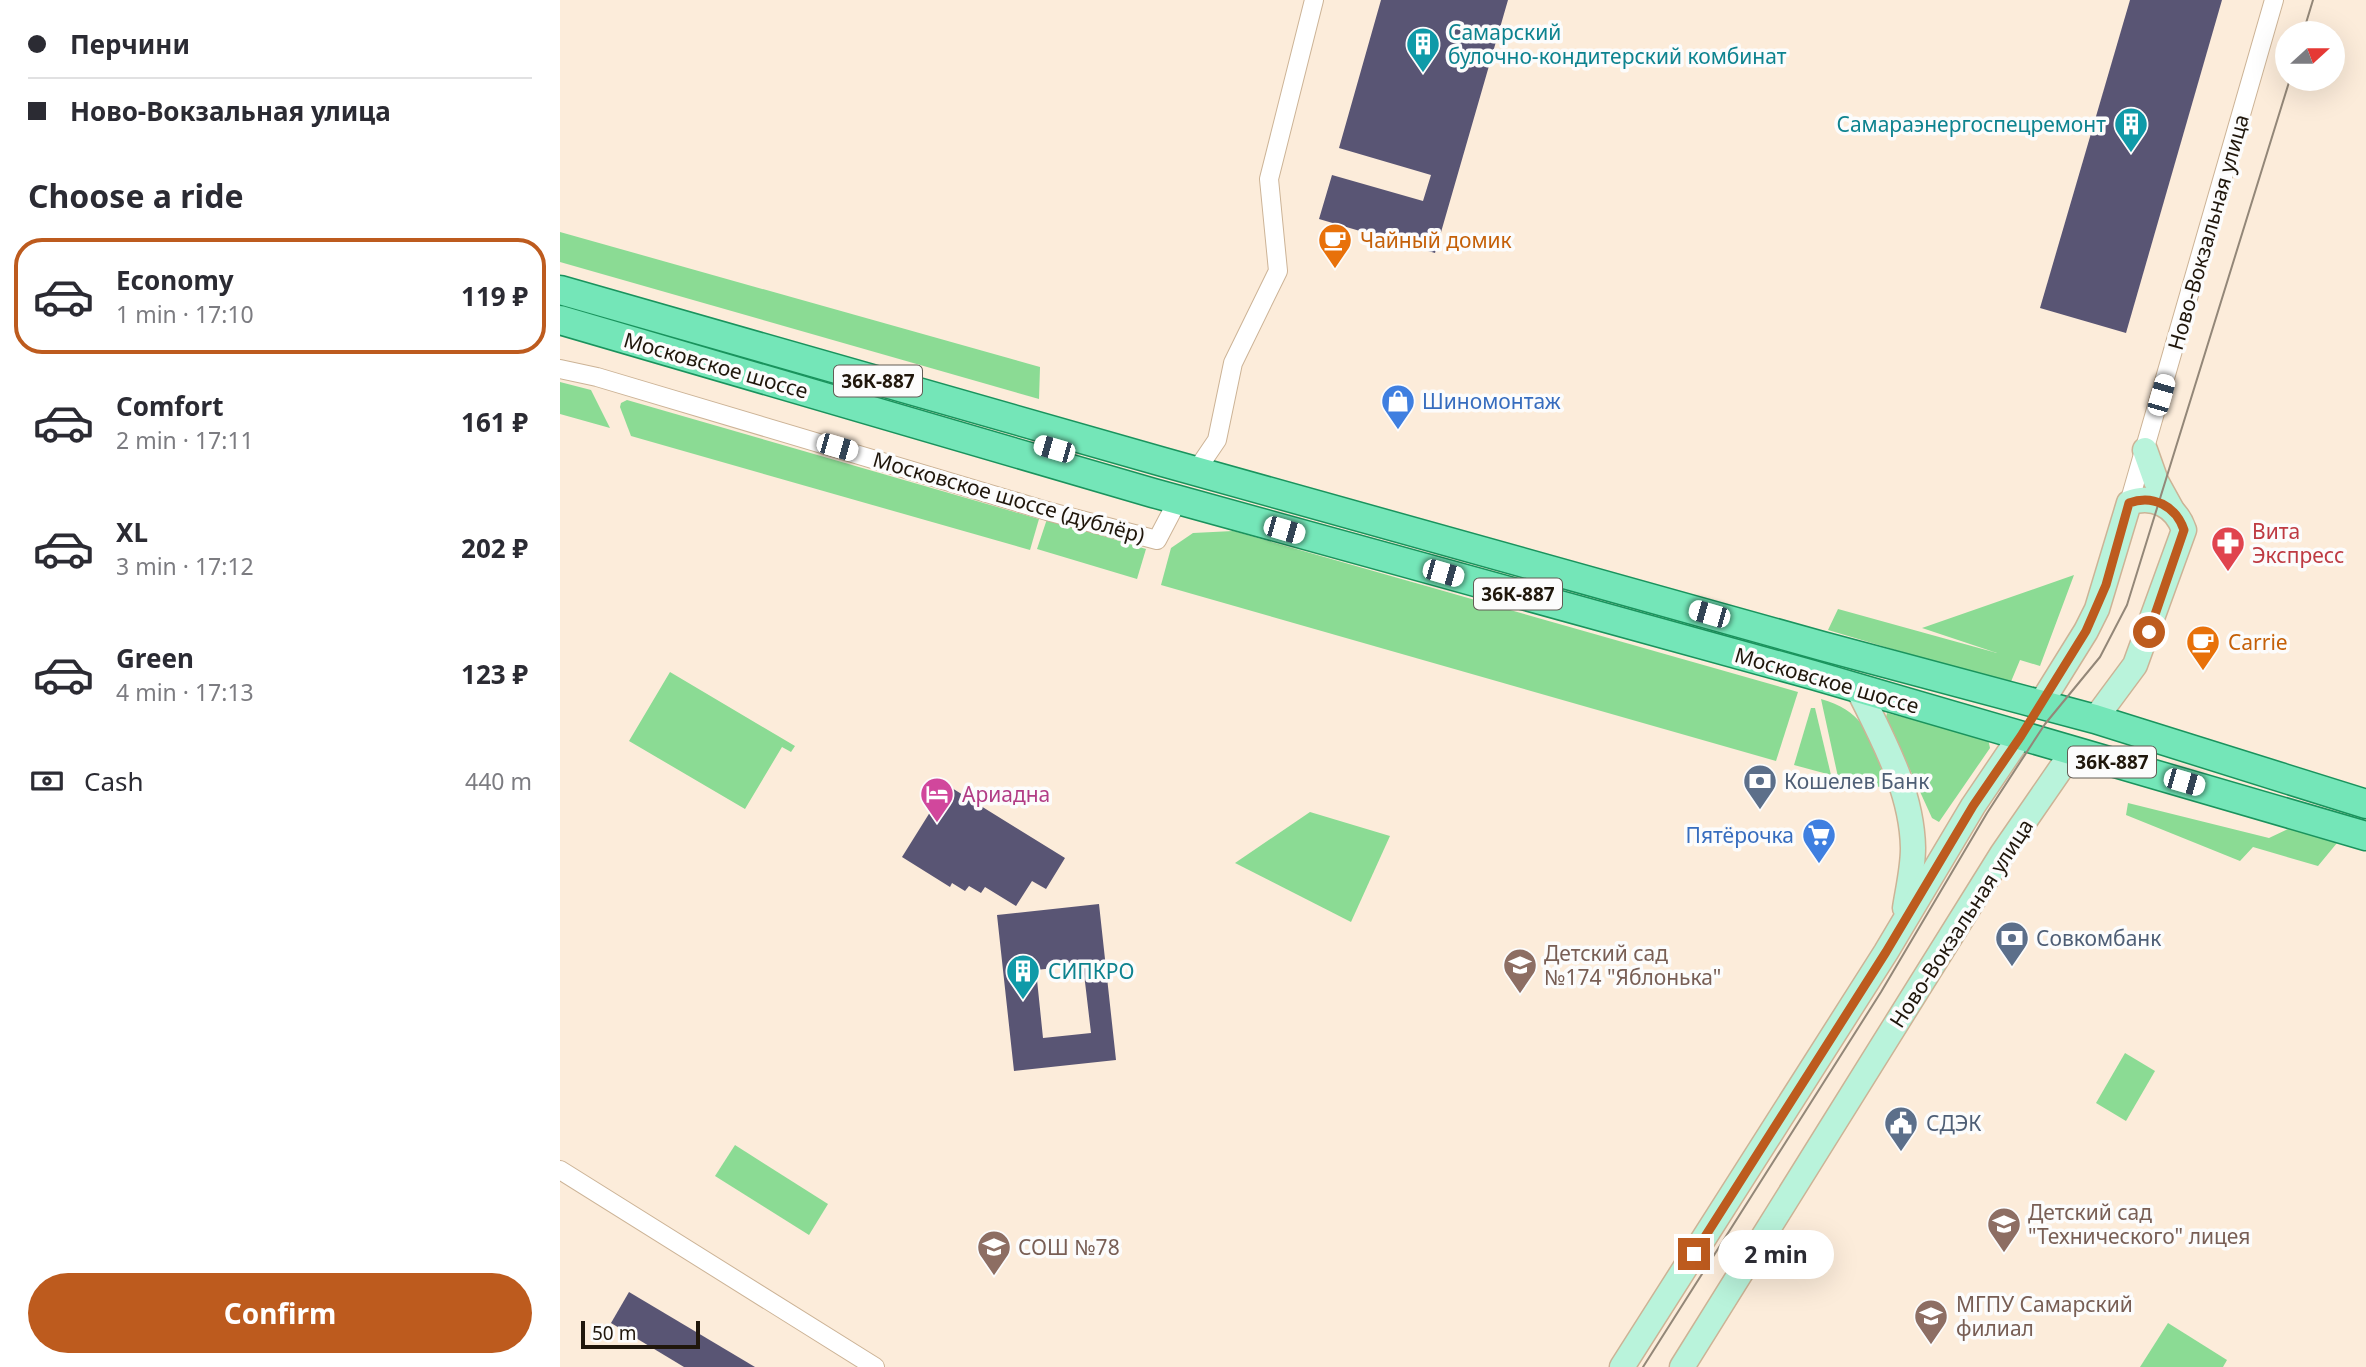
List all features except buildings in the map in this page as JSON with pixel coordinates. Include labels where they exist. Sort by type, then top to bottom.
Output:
[{"type":"main road","name":"Московское шоссе","points":[[560,290],[1187,486]]},
{"type":"main road","name":"Московское шоссе","points":[[560,307],[1187,486],[2084,735],[2366,822]]},
{"type":"main road","name":"Московское шоссе","points":[[560,320],[1349,527],[1854,680],[2031,720]]},
{"type":"main road","name":"Ново-Вокзальная улица","points":[[1682,1367],[2002,854],[2135,665],[2184,530],[2156,481],[2144,452]]},
{"type":"main road","points":[[2129,503],[2150,500],[2172,510]]},
{"type":"main road","name":"Ново-Вокзальная улица","points":[[1622,1367],[1973,806],[2086,631],[2097,609],[2129,503]]},
{"type":"main road","points":[[1854,680],[1885,744],[1910,816],[1913,851],[1902,923]]},
{"type":"main road","name":"Московское шоссе","points":[[2084,735],[2366,804]]},
{"type":"main road","name":"Московское шоссе","points":[[2084,735],[2366,836]]},
{"type":"street","points":[[1187,486],[1217,440],[1233,363],[1278,271],[1269,180],[1314,0]]},
{"type":"street","name":"Ново-Вокзальная улица","points":[[2129,503],[2274,0]]},
{"type":"street","name":"Московское шоссе (дублёр)","points":[[560,369],[610,380],[1047,511],[1157,540],[1187,486]]},
{"type":"street","points":[[560,1170],[875,1367]]},
{"type":"green space","points":[[560,232],[1040,367],[1039,399],[560,262]]},
{"type":"green space","points":[[560,382],[591,390],[610,428],[560,414]]},
{"type":"green space","points":[[627,400],[1039,519],[1030,550],[631,436],[620,407],[621,403]]},
{"type":"green space","points":[[1047,519],[1146,549],[1137,579],[1037,549]]},
{"type":"green space","points":[[1233,531],[1798,692],[1776,761],[1161,585],[1171,548],[1193,533]]},
{"type":"green space","points":[[2074,575],[2040,666],[2020,660],[2010,684],[1828,630],[1838,609],[1997,653],[1922,628]]},
{"type":"green space","points":[[670,672],[795,746],[791,752],[782,747],[745,809],[629,741]]},
{"type":"green space","points":[[1821,699],[1838,705],[1860,722],[1873,745],[1888,789],[1838,777]]},
{"type":"green space","points":[[1811,708],[1815,708],[1831,775],[1794,765]]},
{"type":"green space","points":[[1887,713],[1988,739],[1990,748],[1939,822],[1932,818],[1886,717]]},
{"type":"green space","points":[[2128,803],[2269,838],[2292,827],[2337,843],[2318,866],[2253,847],[2240,861],[2126,815]]},
{"type":"green space","points":[[1310,812],[1390,836],[1351,922],[1235,863]]},
{"type":"green space","points":[[2125,1053],[2155,1071],[2126,1121],[2096,1103]]},
{"type":"green space","points":[[735,1145],[828,1204],[809,1235],[715,1176]]},
{"type":"green space","points":[[2168,1323],[2227,1360],[2223,1367],[2140,1367]]},
{"type":"tram line","points":[[2307,21],[2313,0]]},
{"type":"tram line","points":[[1643,1367],[1881,992],[1987,813],[2045,724],[2100,657],[2127,605],[2286,91]]},
{"type":"place","name":"Самарский булочно-кондитерский комбинат","points":[[1423,74]]},
{"type":"place","name":"Самараэнергоспецремонт","points":[[2131,154]]},
{"type":"place","name":"Чайный домик","points":[[1335,270]]},
{"type":"place","name":"Шиномонтаж","points":[[1398,431]]},
{"type":"place","name":"Вита Экспресс","points":[[2228,573]]},
{"type":"place","name":"Carrie","points":[[2203,672]]},
{"type":"place","name":"Кошелев Банк","points":[[1760,811]]},
{"type":"place","name":"Ариадна","points":[[937,824]]},
{"type":"place","name":"Пятёрочка","points":[[1819,865]]},
{"type":"place","name":"Совкомбанк","points":[[2012,968]]},
{"type":"place","name":"Детский сад №174 \"Яблонька\"","points":[[1520,995]]},
{"type":"place","name":"СИПКРО","points":[[1023,1001]]},
{"type":"place","name":"СДЭК","points":[[1901,1153]]},
{"type":"place","name":"Детский сад \"Технического\" лицея","points":[[2004,1254]]},
{"type":"place","name":"СОШ №78","points":[[994,1277]]},
{"type":"place","name":"МГПУ Самарский филиал","points":[[1931,1346]]},
{"type":"route","points":[[1694,1254],[1886,952],[1973,806],[2021,736],[2086,631],[2106,585],[2129,503],[2143,500],[2166,505],[2178,516],[2184,530],[2149,632]]}]
